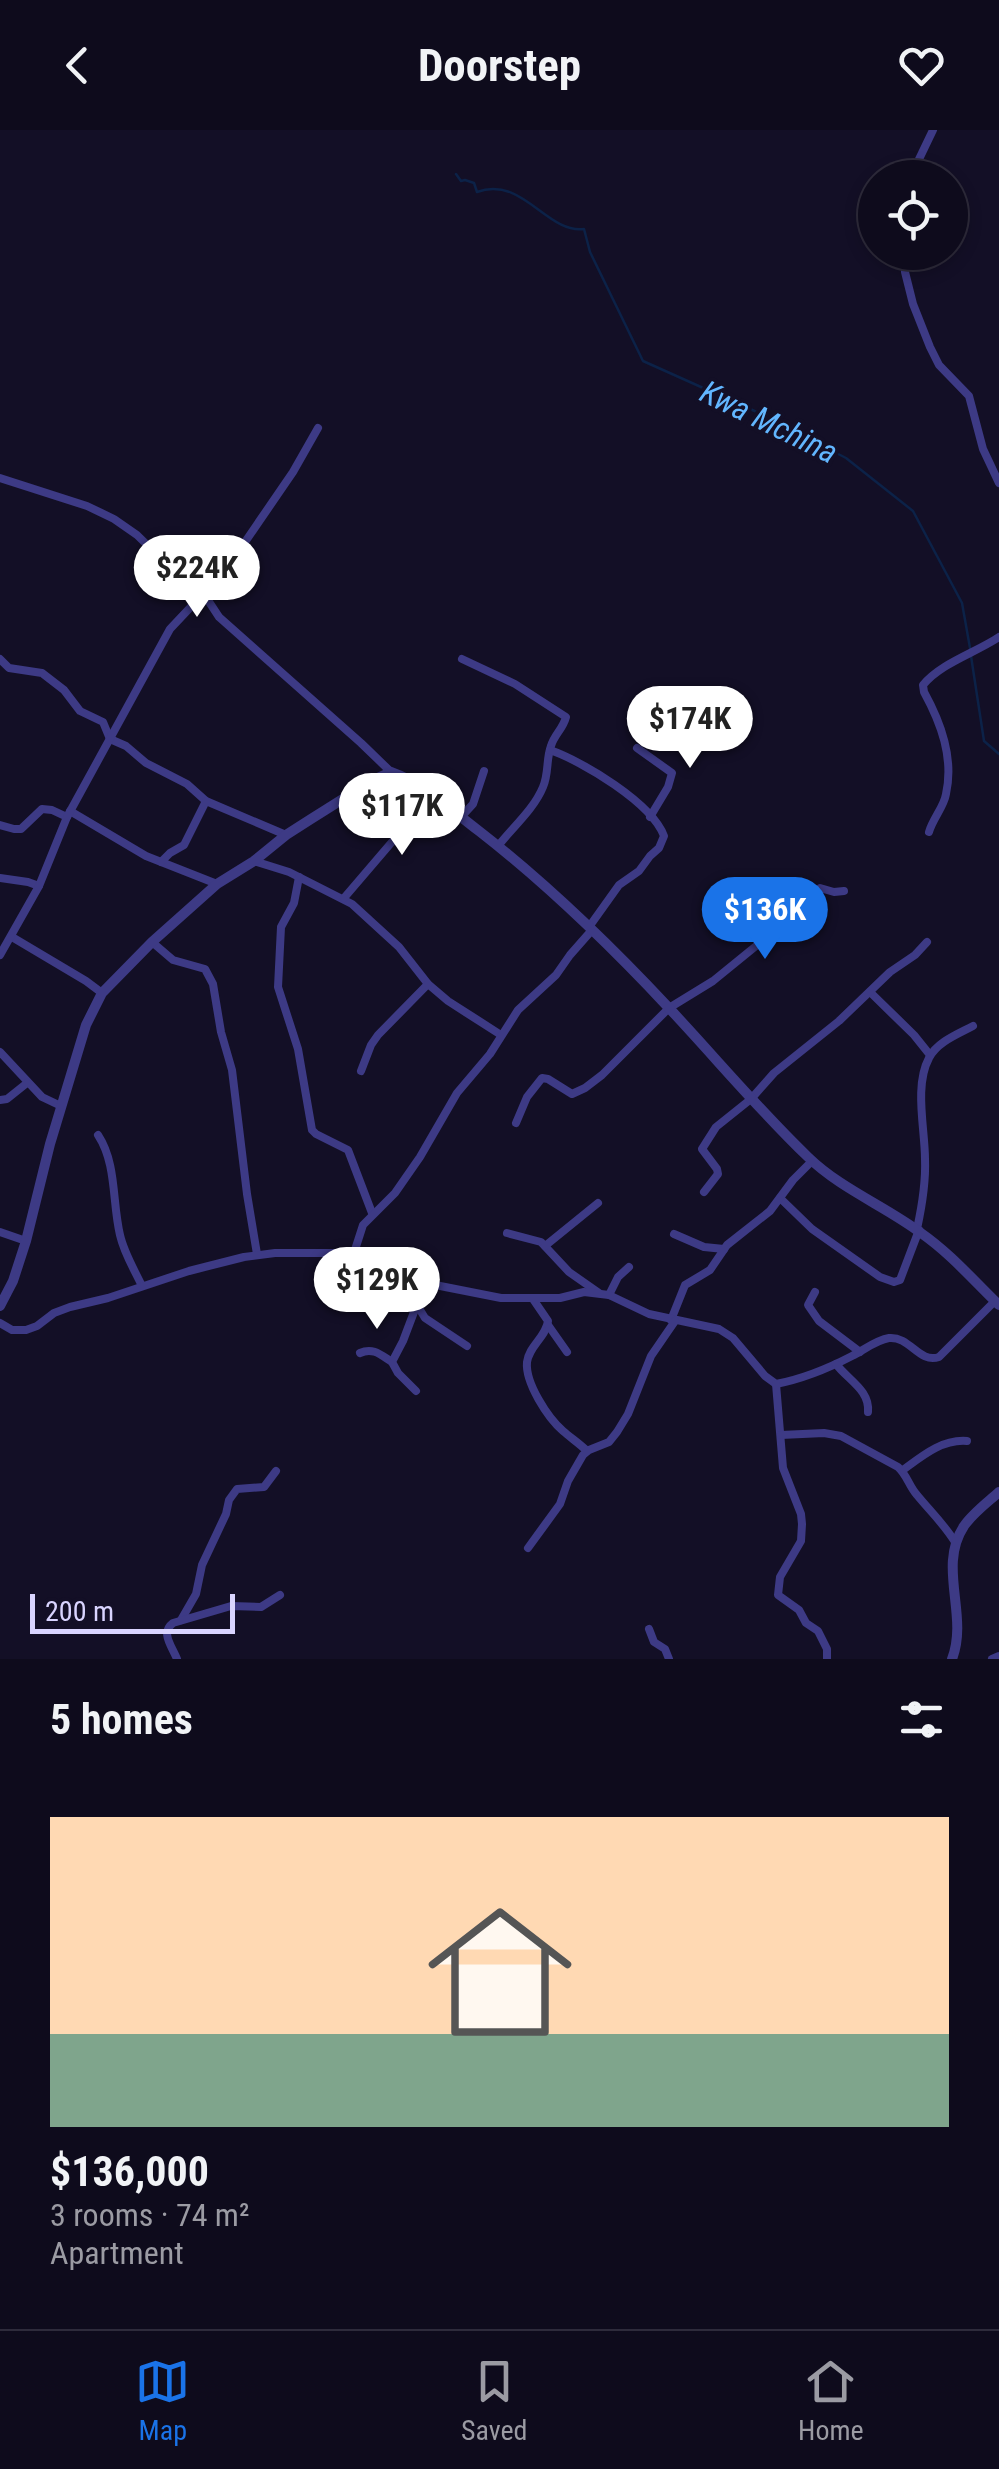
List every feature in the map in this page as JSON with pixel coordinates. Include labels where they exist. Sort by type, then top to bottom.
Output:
[{"type":"street","points":[[918,160],[932,130]]},
{"type":"street","points":[[906,270],[912,304],[930,347],[939,365],[969,396],[978,436],[999,483]]},
{"type":"street","points":[[0,955],[40,886],[68,814],[170,629],[205,597],[293,472],[318,428]]},
{"type":"street","points":[[0,478],[77,502],[114,519],[137,535],[178,575],[198,585],[219,618],[391,772],[433,794],[565,902],[812,1161],[851,1190],[918,1230],[996,1298],[939,1358],[926,1358],[894,1338],[836,1364],[776,1384]]},
{"type":"street","points":[[930,832],[932,820],[946,798],[948,767],[944,734],[923,685],[932,675],[999,636]]},
{"type":"street","points":[[462,659],[515,684],[566,717],[550,750],[543,787],[498,846]]},
{"type":"street","points":[[0,660],[8,668],[42,673],[64,690],[80,711],[103,722],[110,738],[187,784],[206,800],[286,835]]},
{"type":"street","points":[[637,748],[672,773],[650,817]]},
{"type":"street","points":[[353,1256],[360,1231],[401,1184],[457,1093],[490,1054],[500,1035],[530,997],[556,975],[619,885],[639,872],[662,844],[662,831],[630,796],[580,762],[550,750]]},
{"type":"street","points":[[461,817],[474,804],[484,770]]},
{"type":"street","points":[[0,1306],[14,1280],[26,1241],[86,1025],[102,993],[218,884],[286,835],[391,772]]},
{"type":"street","points":[[344,898],[433,794]]},
{"type":"street","points":[[161,862],[184,845],[206,800]]},
{"type":"street","points":[[0,824],[21,829],[42,809],[68,814],[161,862],[218,884]]},
{"type":"street","points":[[254,861],[344,898],[399,946],[428,984],[500,1035]]},
{"type":"street","points":[[0,878],[40,886]]},
{"type":"street","points":[[299,878],[294,902],[281,927],[278,988],[298,1049],[312,1130],[348,1150],[372,1214]]},
{"type":"street","points":[[516,1123],[527,1097],[542,1078],[572,1094],[585,1088],[622,1058],[669,1008],[713,981],[756,946],[791,900],[800,901],[818,889],[844,891]]},
{"type":"street","points":[[12,937],[102,993]]},
{"type":"street","points":[[152,942],[173,960],[206,969],[213,984],[232,1070],[257,1254]]},
{"type":"street","points":[[704,1192],[718,1172],[702,1151],[702,1145],[716,1127],[927,942]]},
{"type":"street","points":[[361,1071],[371,1044],[428,984]]},
{"type":"street","points":[[870,992],[930,1055]]},
{"type":"street","points":[[780,1198],[812,1229],[880,1277],[900,1280],[918,1230],[922,1206],[925,1068],[930,1055],[942,1043],[973,1026]]},
{"type":"street","points":[[0,1052],[42,1097],[61,1106]]},
{"type":"street","points":[[0,1100],[27,1083]]},
{"type":"street","points":[[98,1135],[111,1172],[120,1236],[142,1286]]},
{"type":"street","points":[[528,1548],[560,1504],[568,1481],[588,1451],[614,1438],[651,1356],[673,1320],[685,1285],[710,1270],[724,1249],[764,1217],[812,1161]]},
{"type":"street","points":[[546,1246],[598,1203]]},
{"type":"street","points":[[0,1232],[26,1241]]},
{"type":"street","points":[[508,1233],[532,1238],[546,1246],[570,1272],[604,1294],[649,1314],[711,1326],[727,1333],[776,1384],[783,1468],[801,1514],[802,1534],[780,1577],[778,1595],[818,1631],[827,1649],[827,1659]]},
{"type":"street","points":[[674,1234],[704,1247],[724,1249]]},
{"type":"street","points":[[0,1323],[12,1330],[26,1330],[54,1313],[257,1254],[319,1252],[353,1256],[425,1283],[501,1298],[604,1294]]},
{"type":"street","points":[[604,1294],[628,1268]]},
{"type":"street","points":[[0,1276],[14,1280]]},
{"type":"street","points":[[392,1362],[425,1283]]},
{"type":"street","points":[[815,1292],[808,1304],[812,1314],[860,1352]]},
{"type":"street","points":[[533,1299],[567,1352]]},
{"type":"street","points":[[417,1306],[425,1318],[467,1346]]},
{"type":"street","points":[[548,1325],[527,1363],[535,1394],[561,1430],[588,1451]]},
{"type":"street","points":[[360,1353],[369,1350],[392,1362],[416,1391]]},
{"type":"street","points":[[836,1364],[866,1395],[868,1412]]},
{"type":"street","points":[[781,1435],[842,1436],[903,1470],[911,1488],[955,1542]]},
{"type":"street","points":[[903,1470],[930,1450],[961,1440],[967,1442]]},
{"type":"street","points":[[181,1620],[196,1594],[202,1565],[232,1494],[237,1489],[264,1488],[276,1471]]},
{"type":"street","points":[[952,1659],[958,1625],[952,1566],[955,1542],[966,1522],[999,1492]]},
{"type":"street","points":[[177,1659],[166,1634],[169,1626],[230,1606],[261,1606],[280,1595]]},
{"type":"street","points":[[650,1629],[654,1642],[665,1649],[669,1659]]},
{"type":"waterway","name":"Kwa Mchina","points":[[456,174],[461,181],[474,183],[477,192],[508,191],[558,223],[584,229],[590,252],[643,361],[759,413],[846,458],[913,511],[962,603],[970,648]]},
{"type":"waterway","name":"Kwa Mchina","points":[[971,656],[984,741],[999,754]]}]
